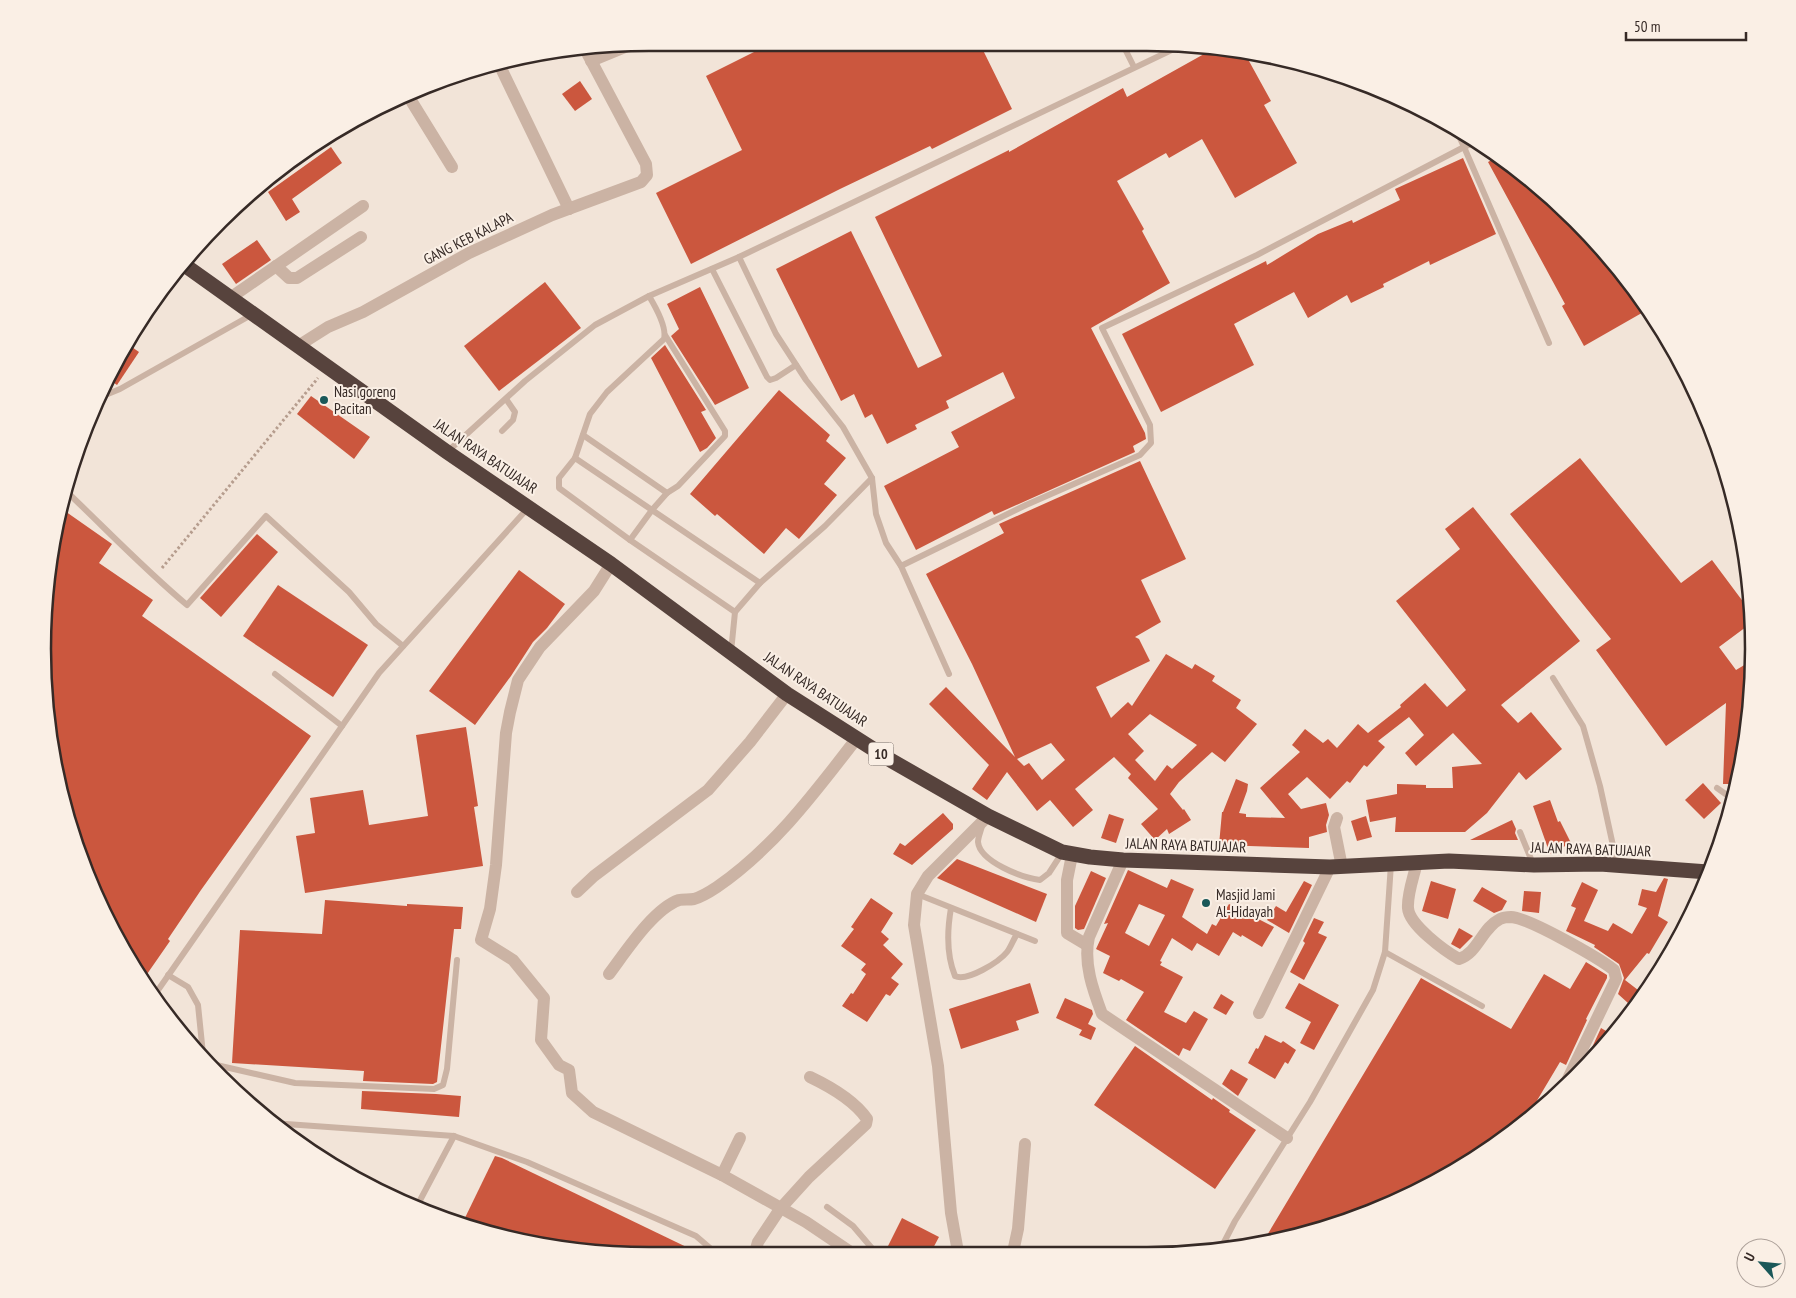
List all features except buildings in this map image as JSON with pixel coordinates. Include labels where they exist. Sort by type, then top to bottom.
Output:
[{"type":"highway","name":"JALAN RAYA BATUJAJAR","points":[[189,268],[447,452],[611,564],[787,694],[986,818],[1067,853],[1123,860],[1336,867],[1449,861],[1534,865],[1600,864],[1701,871]]},
{"type":"street","name":"GANG KEB KALAPA","points":[[298,346],[328,327],[362,312],[469,254],[569,209],[641,182],[647,175],[646,164],[589,56]]},
{"type":"street","points":[[502,70],[569,209]]},
{"type":"street","points":[[411,101],[452,167]]},
{"type":"street","points":[[230,298],[363,206]]},
{"type":"street","points":[[276,266],[289,278],[297,278],[361,237]]},
{"type":"street","points":[[611,564],[594,591],[540,647],[518,680],[506,733],[496,865],[490,909],[482,940],[513,960],[544,998],[541,1040],[559,1065],[569,1070],[572,1093],[593,1112],[722,1175],[806,1222],[843,1247]]},
{"type":"street","points":[[577,892],[594,876],[708,790],[750,742],[787,694]]},
{"type":"street","points":[[609,974],[646,925],[662,912],[679,900],[695,899],[717,887],[758,854],[810,799],[857,738]]},
{"type":"street","points":[[957,1247],[951,1213],[938,1066],[914,925],[917,894],[928,876],[986,818]]},
{"type":"street","points":[[1259,1013],[1336,867],[1334,827],[1337,818]]},
{"type":"street","points":[[1067,853],[1067,933],[1088,945]]},
{"type":"street","points":[[1123,860],[1089,937],[1091,984],[1102,1014],[1287,1138]]},
{"type":"street","points":[[1417,862],[1408,908],[1411,919],[1437,944],[1459,959],[1471,952],[1488,928],[1501,918],[1512,917],[1541,928],[1611,968],[1615,973],[1616,979],[1573,1069]]},
{"type":"street","points":[[757,1247],[780,1209],[847,1140],[862,1128],[867,1119],[849,1101],[828,1086],[810,1078]]},
{"type":"street","points":[[722,1175],[740,1138]]},
{"type":"street","points":[[1014,1247],[1018,1229],[1025,1144]]},
{"type":"lane","points":[[1126,51],[1134,67]]},
{"type":"lane","points":[[447,452],[525,381],[595,325],[649,296],[739,257],[1167,52]]},
{"type":"lane","points":[[1461,141],[1549,343]]},
{"type":"lane","points":[[900,566],[1026,505],[1140,455],[1151,443],[1150,426],[1102,328],[1257,255],[1468,145]]},
{"type":"lane","points":[[739,257],[776,334],[806,380],[844,427],[872,478],[876,514],[886,543],[900,566],[949,674]]},
{"type":"lane","points":[[712,269],[767,377],[770,380],[776,378],[796,366]]},
{"type":"lane","points":[[630,540],[667,493],[678,486],[725,436],[725,431],[665,335],[658,312],[649,296]]},
{"type":"lane","points":[[109,393],[253,314]]},
{"type":"lane","points":[[665,335],[607,392],[590,414],[575,458],[559,478],[559,488],[630,540],[736,612]]},
{"type":"lane","points":[[502,431],[513,420],[515,412],[506,399]]},
{"type":"lane","points":[[583,434],[667,493]]},
{"type":"lane","points":[[575,458],[760,583]]},
{"type":"lane","points":[[731,652],[736,612],[760,583],[826,526],[872,478]]},
{"type":"lane","points":[[71,496],[124,545],[154,577],[187,605],[266,516],[350,592],[376,624],[403,646]]},
{"type":"lane","points":[[158,990],[379,673],[529,507]]},
{"type":"lane","points":[[275,674],[342,726]]},
{"type":"lane","points":[[1553,678],[1583,726],[1600,786],[1618,865]]},
{"type":"lane","points":[[1717,788],[1726,795]]},
{"type":"lane","points":[[986,818],[978,842],[983,853],[996,863],[1028,878],[1040,880],[1067,853]]},
{"type":"lane","points":[[1520,832],[1534,865]]},
{"type":"lane","points":[[1224,1242],[1373,990],[1385,952],[1391,864]]},
{"type":"lane","points":[[917,894],[1035,941]]},
{"type":"lane","points":[[951,908],[947,932],[952,969],[958,978],[964,978],[983,969],[1006,952],[1017,934]]},
{"type":"lane","points":[[1385,952],[1482,1006]]},
{"type":"lane","points":[[221,1066],[295,1083],[434,1089],[443,1084],[447,1069],[457,960]]},
{"type":"lane","points":[[168,975],[188,987],[198,1005],[202,1045]]},
{"type":"lane","points":[[286,1124],[454,1136],[526,1162],[696,1236],[709,1247]]},
{"type":"lane","points":[[420,1201],[454,1136]]},
{"type":"lane","points":[[827,1207],[853,1226],[872,1247]]},
{"type":"path","points":[[154,577],[328,366]]},
{"type":"place","name":"Nasi goreng Pacitan","points":[[324,400]]},
{"type":"place","name":"Masjid Jami Al-Hidayah","points":[[1206,903]]}]
